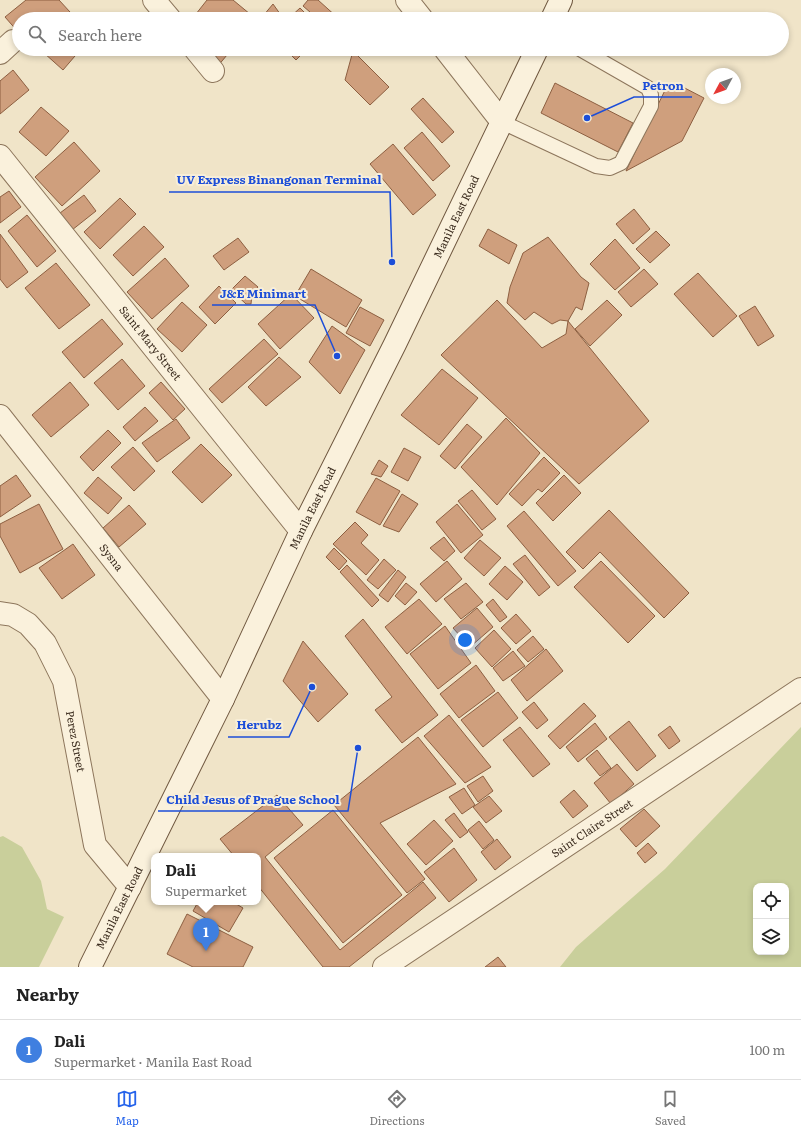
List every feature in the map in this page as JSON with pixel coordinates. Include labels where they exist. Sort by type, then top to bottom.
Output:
[{"type":"street","points":[[154,0],[164,12]]},
{"type":"street","points":[[407,0],[416,12]]},
{"type":"street","points":[[555,12],[561,0]]},
{"type":"street","points":[[201,56],[213,71]]},
{"type":"street","points":[[450,56],[502,122]]},
{"type":"street","name":"Manila East Road","points":[[90,967],[222,699],[301,531],[398,337],[534,56]]},
{"type":"street","name":"Saint Mary Street","points":[[0,156],[301,531]]},
{"type":"street","name":"Sysna","points":[[0,416],[222,699]]},
{"type":"street","name":"Perez Street","points":[[0,613],[14,615],[28,624],[45,643],[64,681],[96,845],[130,887]]},
{"type":"street","name":"Saint Claire Street","points":[[384,967],[801,689]]},
{"type":"lane","points":[[502,122],[596,166],[610,168],[621,163],[651,106],[651,95],[648,88],[592,56]]},
{"type":"green space","points":[[801,727],[801,967],[560,967],[576,947],[665,869]]},
{"type":"green space","points":[[3,836],[22,847],[41,881],[47,909],[64,917],[39,967],[0,967],[0,837]]},
{"type":"building","points":[[26,0],[59,0],[70,12],[12,12],[12,25],[5,17]]},
{"type":"building","points":[[207,0],[233,0],[248,12],[198,12]]},
{"type":"building","points":[[308,0],[318,0],[331,12],[310,12],[303,6]]},
{"type":"building","points":[[273,4],[279,12],[266,12]]},
{"type":"building","points":[[300,8],[304,12],[296,12]]},
{"type":"building","points":[[47,56],[75,56],[63,70]]},
{"type":"building","points":[[209,56],[226,56],[217,67]]},
{"type":"building","points":[[292,56],[300,56],[296,60]]},
{"type":"building","points":[[352,56],[358,56],[389,87],[370,105],[345,80]]},
{"type":"building","points":[[13,70],[29,90],[0,114],[0,81]]},
{"type":"building","points":[[555,83],[633,123],[618,152],[541,113]]},
{"type":"building","points":[[668,84],[677,84],[704,98],[682,141],[626,171]]},
{"type":"building","points":[[423,98],[454,132],[442,143],[411,109]]},
{"type":"building","points":[[41,107],[69,131],[46,156],[19,132]]},
{"type":"building","points":[[422,132],[450,166],[433,181],[404,148]]},
{"type":"building","points":[[74,142],[100,171],[62,206],[35,177]]},
{"type":"building","points":[[393,144],[436,195],[413,215],[370,164]]},
{"type":"building","points":[[9,191],[21,207],[0,223],[0,197]]},
{"type":"building","points":[[84,195],[96,211],[72,230],[60,213]]},
{"type":"building","points":[[120,198],[136,214],[100,249],[84,232]]},
{"type":"building","points":[[634,209],[650,229],[633,244],[616,224]]},
{"type":"building","points":[[27,215],[56,251],[37,267],[8,231]]},
{"type":"building","points":[[144,226],[164,247],[133,276],[113,255]]},
{"type":"building","points":[[488,229],[517,245],[509,264],[479,246]]},
{"type":"building","points":[[656,231],[670,245],[650,263],[636,249]]},
{"type":"building","points":[[0,234],[28,272],[7,288],[0,279]]},
{"type":"building","points":[[548,237],[581,277],[589,283],[582,310],[576,307],[568,321],[560,320],[552,324],[534,312],[525,320],[507,303],[510,287],[523,253]]},
{"type":"building","points":[[238,238],[249,252],[224,270],[213,256]]},
{"type":"building","points":[[615,239],[640,268],[615,290],[590,264]]},
{"type":"building","points":[[165,258],[189,286],[152,319],[127,292]]},
{"type":"building","points":[[56,263],[90,305],[59,329],[25,288]]},
{"type":"building","points":[[311,269],[362,300],[346,327],[295,296]]},
{"type":"building","points":[[644,269],[658,284],[631,307],[618,292]]},
{"type":"building","points":[[698,273],[737,316],[713,337],[674,294]]},
{"type":"building","points":[[245,276],[258,287],[252,294],[251,304],[246,304],[231,290]]},
{"type":"building","points":[[219,286],[236,303],[215,324],[199,307]]},
{"type":"building","points":[[291,294],[314,318],[280,349],[258,324]]},
{"type":"building","points":[[497,300],[542,348],[566,334],[568,321],[649,421],[579,484],[441,355]]},
{"type":"building","points":[[607,300],[622,315],[590,346],[575,329]]},
{"type":"building","points":[[182,302],[207,325],[182,352],[157,329]]},
{"type":"building","points":[[755,306],[774,336],[758,346],[739,316]]},
{"type":"building","points":[[360,307],[384,320],[370,346],[346,333]]},
{"type":"building","points":[[102,319],[123,344],[84,378],[62,352]]},
{"type":"building","points":[[332,326],[365,350],[340,394],[309,362]]},
{"type":"building","points":[[264,339],[278,354],[222,403],[209,389]]},
{"type":"building","points":[[279,357],[301,377],[266,406],[248,387]]},
{"type":"building","points":[[122,359],[145,386],[118,410],[94,383]]},
{"type":"building","points":[[442,369],[478,398],[439,445],[401,415]]},
{"type":"building","points":[[70,382],[89,405],[51,437],[32,415]]},
{"type":"building","points":[[161,382],[185,409],[173,420],[149,393]]},
{"type":"building","points":[[145,407],[158,421],[135,441],[123,427]]},
{"type":"building","points":[[506,418],[540,453],[497,505],[461,467]]},
{"type":"building","points":[[176,419],[190,438],[157,462],[142,443]]},
{"type":"building","points":[[467,424],[482,437],[455,469],[440,456]]},
{"type":"building","points":[[108,430],[121,443],[93,471],[80,457]]},
{"type":"building","points":[[201,444],[232,475],[202,503],[172,472]]},
{"type":"building","points":[[133,447],[155,471],[134,491],[111,467]]},
{"type":"building","points":[[404,448],[421,457],[408,481],[391,472]]},
{"type":"building","points":[[544,457],[560,473],[542,492],[538,489],[522,506],[509,494]]},
{"type":"building","points":[[379,460],[388,466],[381,477],[371,474]]},
{"type":"building","points":[[16,475],[31,496],[0,517],[0,486]]},
{"type":"building","points":[[564,475],[581,493],[553,521],[536,503]]},
{"type":"building","points":[[98,477],[122,498],[108,514],[84,493]]},
{"type":"building","points":[[376,478],[400,491],[380,525],[356,512]]},
{"type":"building","points":[[472,490],[496,519],[482,530],[458,501]]},
{"type":"building","points":[[402,494],[418,504],[399,532],[383,526]]},
{"type":"building","points":[[39,504],[63,549],[20,573],[0,536],[0,524]]},
{"type":"building","points":[[457,504],[483,535],[461,553],[436,522]]},
{"type":"building","points":[[129,505],[146,524],[119,547],[103,528]]},
{"type":"building","points":[[609,510],[689,593],[664,618],[600,552],[583,569],[566,552]]},
{"type":"building","points":[[524,511],[576,571],[558,586],[507,526]]},
{"type":"building","points":[[355,522],[368,535],[361,543],[379,560],[366,575],[333,544]]},
{"type":"building","points":[[444,537],[455,551],[444,561],[430,548]]},
{"type":"building","points":[[480,540],[501,558],[484,576],[464,558]]},
{"type":"building","points":[[73,544],[95,575],[62,599],[39,568]]},
{"type":"building","points":[[334,548],[347,561],[339,570],[326,557]]},
{"type":"building","points":[[525,555],[550,587],[539,596],[513,564]]},
{"type":"building","points":[[384,559],[396,570],[378,589],[367,580]]},
{"type":"building","points":[[447,561],[462,579],[436,602],[420,584]]},
{"type":"building","points":[[601,561],[655,616],[628,643],[574,587]]},
{"type":"building","points":[[347,565],[379,600],[372,607],[340,572]]},
{"type":"building","points":[[505,566],[523,582],[507,600],[489,584]]},
{"type":"building","points":[[398,570],[406,577],[388,602],[379,595]]},
{"type":"building","points":[[406,583],[417,592],[405,605],[395,596]]},
{"type":"building","points":[[466,583],[483,602],[461,619],[444,599]]},
{"type":"building","points":[[419,599],[442,624],[407,654],[385,627]]},
{"type":"building","points":[[493,599],[507,617],[500,622],[486,605]]},
{"type":"building","points":[[477,608],[493,627],[470,647],[453,628]]},
{"type":"building","points":[[516,614],[531,631],[516,644],[501,628]]},
{"type":"building","points":[[363,619],[438,715],[402,743],[375,710],[392,697],[345,636]]},
{"type":"building","points":[[445,626],[471,663],[438,689],[410,654]]},
{"type":"building","points":[[494,630],[511,649],[492,667],[475,648]]},
{"type":"building","points":[[533,636],[544,649],[528,662],[517,650]]},
{"type":"building","points":[[303,641],[348,694],[318,722],[283,681]]},
{"type":"building","points":[[546,649],[563,671],[527,701],[511,680]]},
{"type":"building","points":[[513,651],[525,666],[503,681],[493,668]]},
{"type":"building","points":[[476,665],[495,691],[459,718],[440,694]]},
{"type":"building","points":[[498,692],[518,718],[483,747],[461,720]]},
{"type":"building","points":[[534,702],[548,720],[537,729],[522,712]]},
{"type":"building","points":[[584,703],[596,716],[560,749],[548,736]]},
{"type":"building","points":[[449,715],[491,767],[465,783],[424,736]]},
{"type":"building","points":[[629,721],[656,756],[637,771],[609,737]]},
{"type":"building","points":[[595,723],[607,739],[578,762],[566,747]]},
{"type":"building","points":[[670,726],[680,741],[669,749],[658,735]]},
{"type":"building","points":[[520,727],[550,764],[533,777],[503,740]]},
{"type":"building","points":[[418,737],[456,784],[380,823],[425,879],[407,893],[334,805]]},
{"type":"building","points":[[597,750],[611,768],[600,776],[586,759]]},
{"type":"building","points":[[617,764],[634,784],[611,804],[594,783]]},
{"type":"building","points":[[483,776],[493,791],[478,802],[467,786]]},
{"type":"building","points":[[464,788],[475,805],[462,814],[449,797]]},
{"type":"building","points":[[574,790],[588,806],[573,818],[560,802]]},
{"type":"building","points":[[277,795],[303,825],[265,857],[340,950],[423,882],[436,898],[349,967],[323,967],[261,890],[261,853],[232,853],[220,839]]},
{"type":"building","points":[[489,796],[502,811],[486,823],[473,807]]},
{"type":"building","points":[[644,809],[660,826],[636,847],[620,829]]},
{"type":"building","points":[[333,810],[402,895],[343,943],[274,858]]},
{"type":"building","points":[[454,813],[468,832],[460,838],[445,820]]},
{"type":"building","points":[[434,820],[453,841],[426,865],[407,844]]},
{"type":"building","points":[[479,821],[494,840],[483,849],[468,830]]},
{"type":"building","points":[[497,839],[511,857],[495,870],[481,852]]},
{"type":"building","points":[[648,843],[657,853],[645,863],[637,853]]},
{"type":"building","points":[[454,848],[477,880],[449,902],[424,872]]},
{"type":"building","points":[[196,905],[238,905],[243,908],[229,932],[193,911]]},
{"type":"building","points":[[187,914],[253,947],[243,967],[193,967],[167,954]]},
{"type":"building","points":[[498,957],[506,967],[485,967]]},
{"type":"place","name":"Petron","points":[[587,118]]},
{"type":"place","name":"UV Express Binangonan Terminal","points":[[392,262]]},
{"type":"place","name":"J&E Minimart","points":[[337,356]]},
{"type":"place","name":"Herubz","points":[[312,687]]},
{"type":"place","name":"Child Jesus of Prague School","points":[[358,748]]},
{"type":"place","name":"Dali","points":[[206,951]]}]
